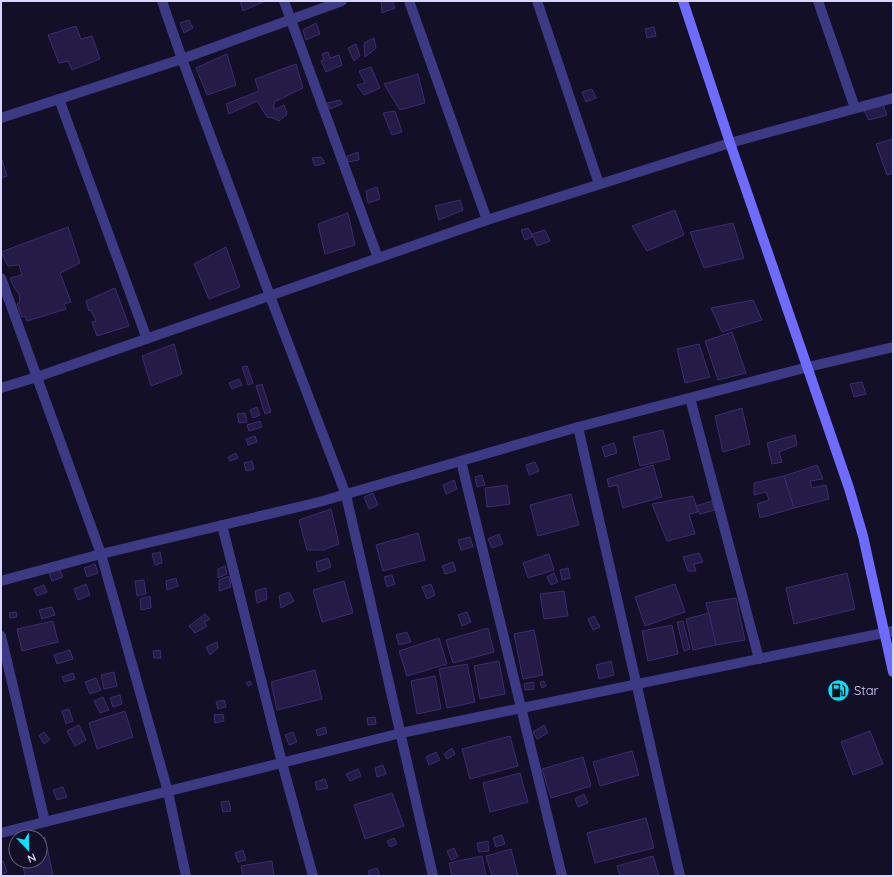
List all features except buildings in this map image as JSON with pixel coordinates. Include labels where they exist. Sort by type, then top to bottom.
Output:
[{"type":"street","points":[[162,1],[270,296],[346,495],[433,876]]},
{"type":"street","points":[[284,1],[378,258]]},
{"type":"street","points":[[1,118],[182,59],[342,1]]},
{"type":"street","points":[[409,1],[487,220]]},
{"type":"street","points":[[537,1],[599,184]]},
{"type":"street","points":[[683,1],[730,143],[849,488],[889,632],[893,672]]},
{"type":"street","points":[[818,1],[855,108]]},
{"type":"street","points":[[1,388],[147,339],[487,220],[730,143],[893,98]]},
{"type":"street","points":[[58,99],[147,339]]},
{"type":"street","points":[[1,278],[102,554],[168,792],[186,876]]},
{"type":"street","points":[[1,581],[102,554],[346,495],[578,427],[893,347]]},
{"type":"street","points":[[690,398],[759,659]]},
{"type":"street","points":[[578,427],[680,876]]},
{"type":"street","points":[[461,461],[562,876]]},
{"type":"street","points":[[222,526],[282,763],[313,876]]},
{"type":"street","points":[[1,833],[401,733],[889,632]]},
{"type":"street","points":[[1,636],[45,822]]},
{"type":"place","name":"Star","points":[[838,690]]}]
